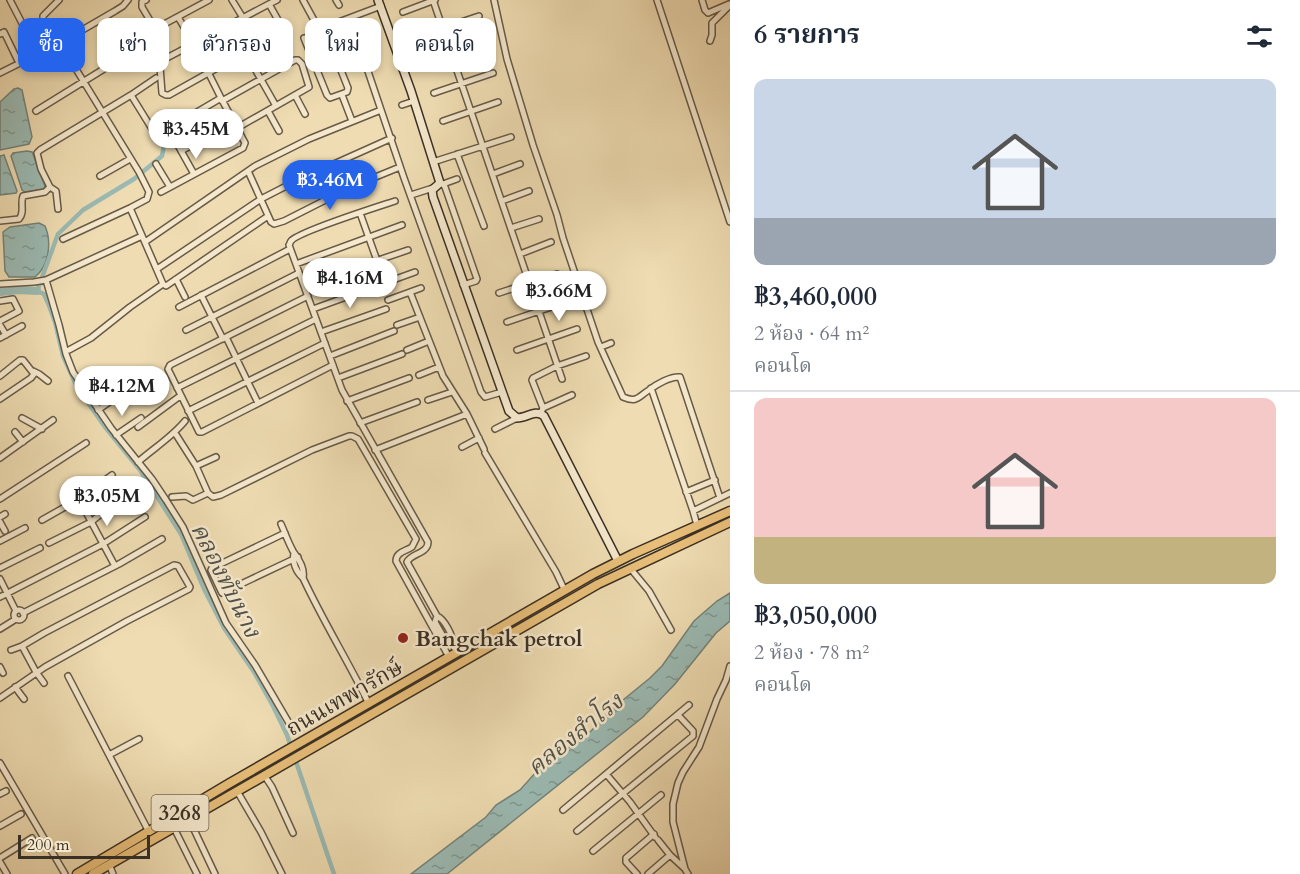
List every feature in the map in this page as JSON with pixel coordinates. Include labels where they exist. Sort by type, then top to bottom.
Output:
[{"type":"main road","name":"ถนนเทพารักษ์","points":[[77,874],[449,657],[455,648],[503,626],[618,561],[730,511]]},
{"type":"main road","name":"ถนนเทพารักษ์","points":[[93,874],[598,584],[730,522]]},
{"type":"street","points":[[10,0],[19,18]]},
{"type":"street","points":[[43,18],[59,0]]},
{"type":"street","points":[[85,28],[123,6],[128,0]]},
{"type":"street","points":[[146,0],[142,2],[142,7],[155,29],[209,0]]},
{"type":"street","points":[[232,0],[243,18],[277,0]]},
{"type":"street","points":[[303,0],[313,18]]},
{"type":"street","points":[[403,12],[434,0],[440,18]]},
{"type":"street","points":[[494,0],[507,59],[524,117],[601,347],[621,394],[634,400],[651,388],[680,377],[720,498]]},
{"type":"street","points":[[657,0],[730,222]]},
{"type":"street","points":[[702,0],[708,13],[730,4]]},
{"type":"street","points":[[350,18],[379,3],[477,279],[477,281],[464,285]]},
{"type":"street","points":[[269,4],[277,18]]},
{"type":"street","points":[[710,41],[712,23],[730,4]]},
{"type":"street","points":[[178,16],[181,21]]},
{"type":"street","points":[[473,18],[479,16]]},
{"type":"street","points":[[0,34],[4,32],[18,61]]},
{"type":"street","points":[[161,192],[244,147],[245,143],[208,72],[169,95],[162,93],[161,61],[181,51]]},
{"type":"street","points":[[194,174],[170,128],[298,60],[302,64],[309,87],[237,128]]},
{"type":"street","points":[[0,73],[18,64]]},
{"type":"street","points":[[63,238],[147,199],[149,192],[78,72]]},
{"type":"street","points":[[36,111],[98,72]]},
{"type":"street","points":[[256,72],[276,106]]},
{"type":"street","points":[[317,72],[330,98],[347,92],[348,88],[342,72]]},
{"type":"street","points":[[368,72],[481,392],[485,397],[502,392]]},
{"type":"street","points":[[458,72],[562,379]]},
{"type":"street","points":[[434,93],[493,74]]},
{"type":"street","points":[[58,209],[56,191],[50,187],[37,153],[156,78]]},
{"type":"street","points":[[131,95],[157,137]]},
{"type":"street","points":[[295,95],[305,114]]},
{"type":"street","points":[[342,95],[352,121]]},
{"type":"street","points":[[402,105],[414,101]]},
{"type":"street","points":[[444,121],[498,102]]},
{"type":"street","points":[[0,284],[46,280],[144,239],[248,171],[309,139],[381,110]]},
{"type":"street","points":[[268,111],[279,130]]},
{"type":"street","points":[[181,151],[234,122]]},
{"type":"street","points":[[434,162],[511,137]]},
{"type":"street","points":[[157,269],[261,199],[392,138]]},
{"type":"street","points":[[457,154],[484,226]]},
{"type":"street","points":[[100,176],[130,159]]},
{"type":"street","points":[[156,164],[170,188]]},
{"type":"street","points":[[493,174],[520,164]]},
{"type":"street","points":[[248,171],[268,216],[274,224],[351,187],[400,167]]},
{"type":"street","points":[[411,195],[457,179]]},
{"type":"street","points":[[0,221],[19,219],[22,215],[23,196],[45,192],[50,187]]},
{"type":"street","points":[[433,188],[433,197],[502,392],[509,411],[517,418]]},
{"type":"street","points":[[502,201],[529,191]]},
{"type":"street","points":[[395,201],[296,237],[290,242],[290,249],[347,401],[428,542],[426,549],[406,560],[437,616],[435,622],[447,643],[455,648]]},
{"type":"street","points":[[129,208],[163,285]]},
{"type":"street","points":[[360,213],[385,283]]},
{"type":"street","points":[[69,350],[91,338],[130,307],[163,285],[168,285],[268,216]]},
{"type":"street","points":[[511,228],[539,219]]},
{"type":"street","points":[[296,264],[402,225]]},
{"type":"street","points":[[520,254],[551,242]]},
{"type":"street","points":[[179,307],[290,249]]},
{"type":"street","points":[[305,288],[408,250]]},
{"type":"street","points":[[313,309],[416,272]]},
{"type":"street","points":[[186,330],[299,273]]},
{"type":"street","points":[[499,293],[557,274]]},
{"type":"street","points":[[176,279],[185,297]]},
{"type":"street","points":[[46,280],[73,372],[116,435],[158,487],[183,527],[223,618],[255,665],[289,723]]},
{"type":"street","points":[[388,300],[421,288]]},
{"type":"street","points":[[410,292],[439,367],[484,451],[565,591]]},
{"type":"street","points":[[201,296],[258,403]]},
{"type":"street","points":[[308,296],[168,369],[198,430],[202,432],[333,365]]},
{"type":"street","points":[[0,301],[13,299],[19,311],[0,323],[3,337],[22,327]]},
{"type":"street","points":[[507,322],[566,302]]},
{"type":"street","points":[[321,332],[386,309]]},
{"type":"street","points":[[330,356],[420,317]]},
{"type":"street","points":[[177,388],[316,319]]},
{"type":"street","points":[[517,350],[577,329]]},
{"type":"street","points":[[338,378],[429,341]]},
{"type":"street","points":[[188,411],[325,343]]},
{"type":"street","points":[[601,347],[611,343]]},
{"type":"street","points":[[586,357],[558,366],[532,380],[544,416],[618,561]]},
{"type":"street","points":[[0,376],[23,360],[33,371],[48,381]]},
{"type":"street","points":[[419,375],[439,367]]},
{"type":"street","points":[[0,399],[33,376],[33,371]]},
{"type":"street","points":[[81,385],[93,376]]},
{"type":"street","points":[[347,401],[409,378]]},
{"type":"street","points":[[651,388],[697,525]]},
{"type":"street","points":[[98,410],[128,389]]},
{"type":"street","points":[[428,400],[452,392]]},
{"type":"street","points":[[495,429],[517,418],[542,411],[572,394]]},
{"type":"street","points":[[138,427],[180,396]]},
{"type":"street","points":[[360,423],[417,402]]},
{"type":"street","points":[[375,450],[466,414]]},
{"type":"street","points":[[22,418],[42,429]]},
{"type":"street","points":[[116,435],[141,418]]},
{"type":"street","points":[[0,458],[53,420]]},
{"type":"street","points":[[138,462],[175,433],[185,421]]},
{"type":"street","points":[[15,432],[23,442]]},
{"type":"street","points":[[175,433],[196,466],[208,493],[213,497],[344,437],[352,436],[358,439],[416,539],[412,547],[397,555],[396,561],[449,657]]},
{"type":"street","points":[[462,447],[479,438]]},
{"type":"street","points":[[0,499],[86,443]]},
{"type":"street","points":[[196,466],[216,457]]},
{"type":"street","points":[[42,520],[79,499],[112,475]]},
{"type":"street","points":[[686,492],[715,480]]},
{"type":"street","points":[[49,543],[91,522],[132,489]]},
{"type":"street","points":[[172,497],[186,496],[193,500],[208,493]]},
{"type":"street","points":[[693,511],[730,493]]},
{"type":"street","points":[[79,499],[115,566]]},
{"type":"street","points":[[0,597],[103,544],[145,517]]},
{"type":"street","points":[[0,522],[5,531]]},
{"type":"street","points":[[281,524],[321,615],[369,704]]},
{"type":"street","points":[[0,541],[25,528]]},
{"type":"street","points":[[285,532],[214,566],[211,570],[222,593],[295,557]]},
{"type":"street","points":[[23,613],[162,539]]},
{"type":"street","points":[[0,568],[40,548]]},
{"type":"street","points":[[0,698],[36,672],[189,590],[189,584],[178,566],[174,565],[11,650]]},
{"type":"street","points":[[630,568],[649,591],[671,630]]},
{"type":"street","points":[[0,579],[16,611],[14,615],[16,619]]},
{"type":"street","points":[[16,611],[20,610],[23,613]]},
{"type":"street","points":[[0,630],[16,619],[22,619],[23,613]]},
{"type":"street","points":[[503,626],[509,635]]},
{"type":"street","points":[[22,646],[44,684]]},
{"type":"street","points":[[686,872],[675,835],[672,813],[678,783],[699,747],[730,666]]},
{"type":"street","points":[[68,676],[149,832]]},
{"type":"street","points":[[15,687],[24,699]]},
{"type":"street","points":[[562,810],[689,705]]},
{"type":"street","points":[[577,831],[693,736],[693,731],[678,715]]},
{"type":"street","points":[[109,755],[139,739]]},
{"type":"street","points":[[0,763],[65,874]]},
{"type":"street","points":[[264,775],[293,833]]},
{"type":"street","points":[[607,775],[670,856],[686,872]]},
{"type":"street","points":[[0,794],[6,791]]},
{"type":"street","points":[[237,791],[282,874]]},
{"type":"street","points":[[593,851],[661,795]]},
{"type":"street","points":[[0,826],[21,814]]},
{"type":"street","points":[[189,819],[215,874]]},
{"type":"street","points":[[174,828],[197,874]]},
{"type":"street","points":[[637,874],[626,862],[626,858],[656,837]]},
{"type":"street","points":[[7,874],[0,860],[32,838]]},
{"type":"street","points":[[649,874],[670,856]]},
{"type":"street","points":[[109,864],[113,874]]},
{"type":"water","points":[[18,88],[22,90],[32,137],[29,144],[0,150],[0,102]]},
{"type":"water","points":[[27,151],[33,154],[45,186],[44,189],[25,192],[22,190],[11,156],[13,153]]},
{"type":"water","points":[[4,155],[17,191],[0,195],[0,156]]},
{"type":"water","points":[[39,223],[45,226],[49,246],[43,267],[35,277],[9,277],[5,271],[3,232],[10,227]]},
{"type":"water","points":[[730,593],[730,621],[716,633],[675,684],[643,717],[447,874],[411,874],[486,817],[496,805],[520,790],[537,771],[591,731],[612,709],[662,666],[694,621]]},
{"type":"waterway","name":"คลองทับนาง","points":[[166,134],[162,156],[134,179],[83,210],[58,234],[37,291],[44,294],[48,303],[63,356],[77,387],[105,427],[140,470],[181,534],[204,589],[224,628],[254,672],[273,706],[287,735],[334,874]]},
{"type":"waterway","name":"คลองทับนาง","points":[[0,292],[37,291]]},
{"type":"place","name":"Bangchak petrol","points":[[403,638]]},
{"type":"water label","name":"คลองสำโรง","points":[[575,734]]}]
